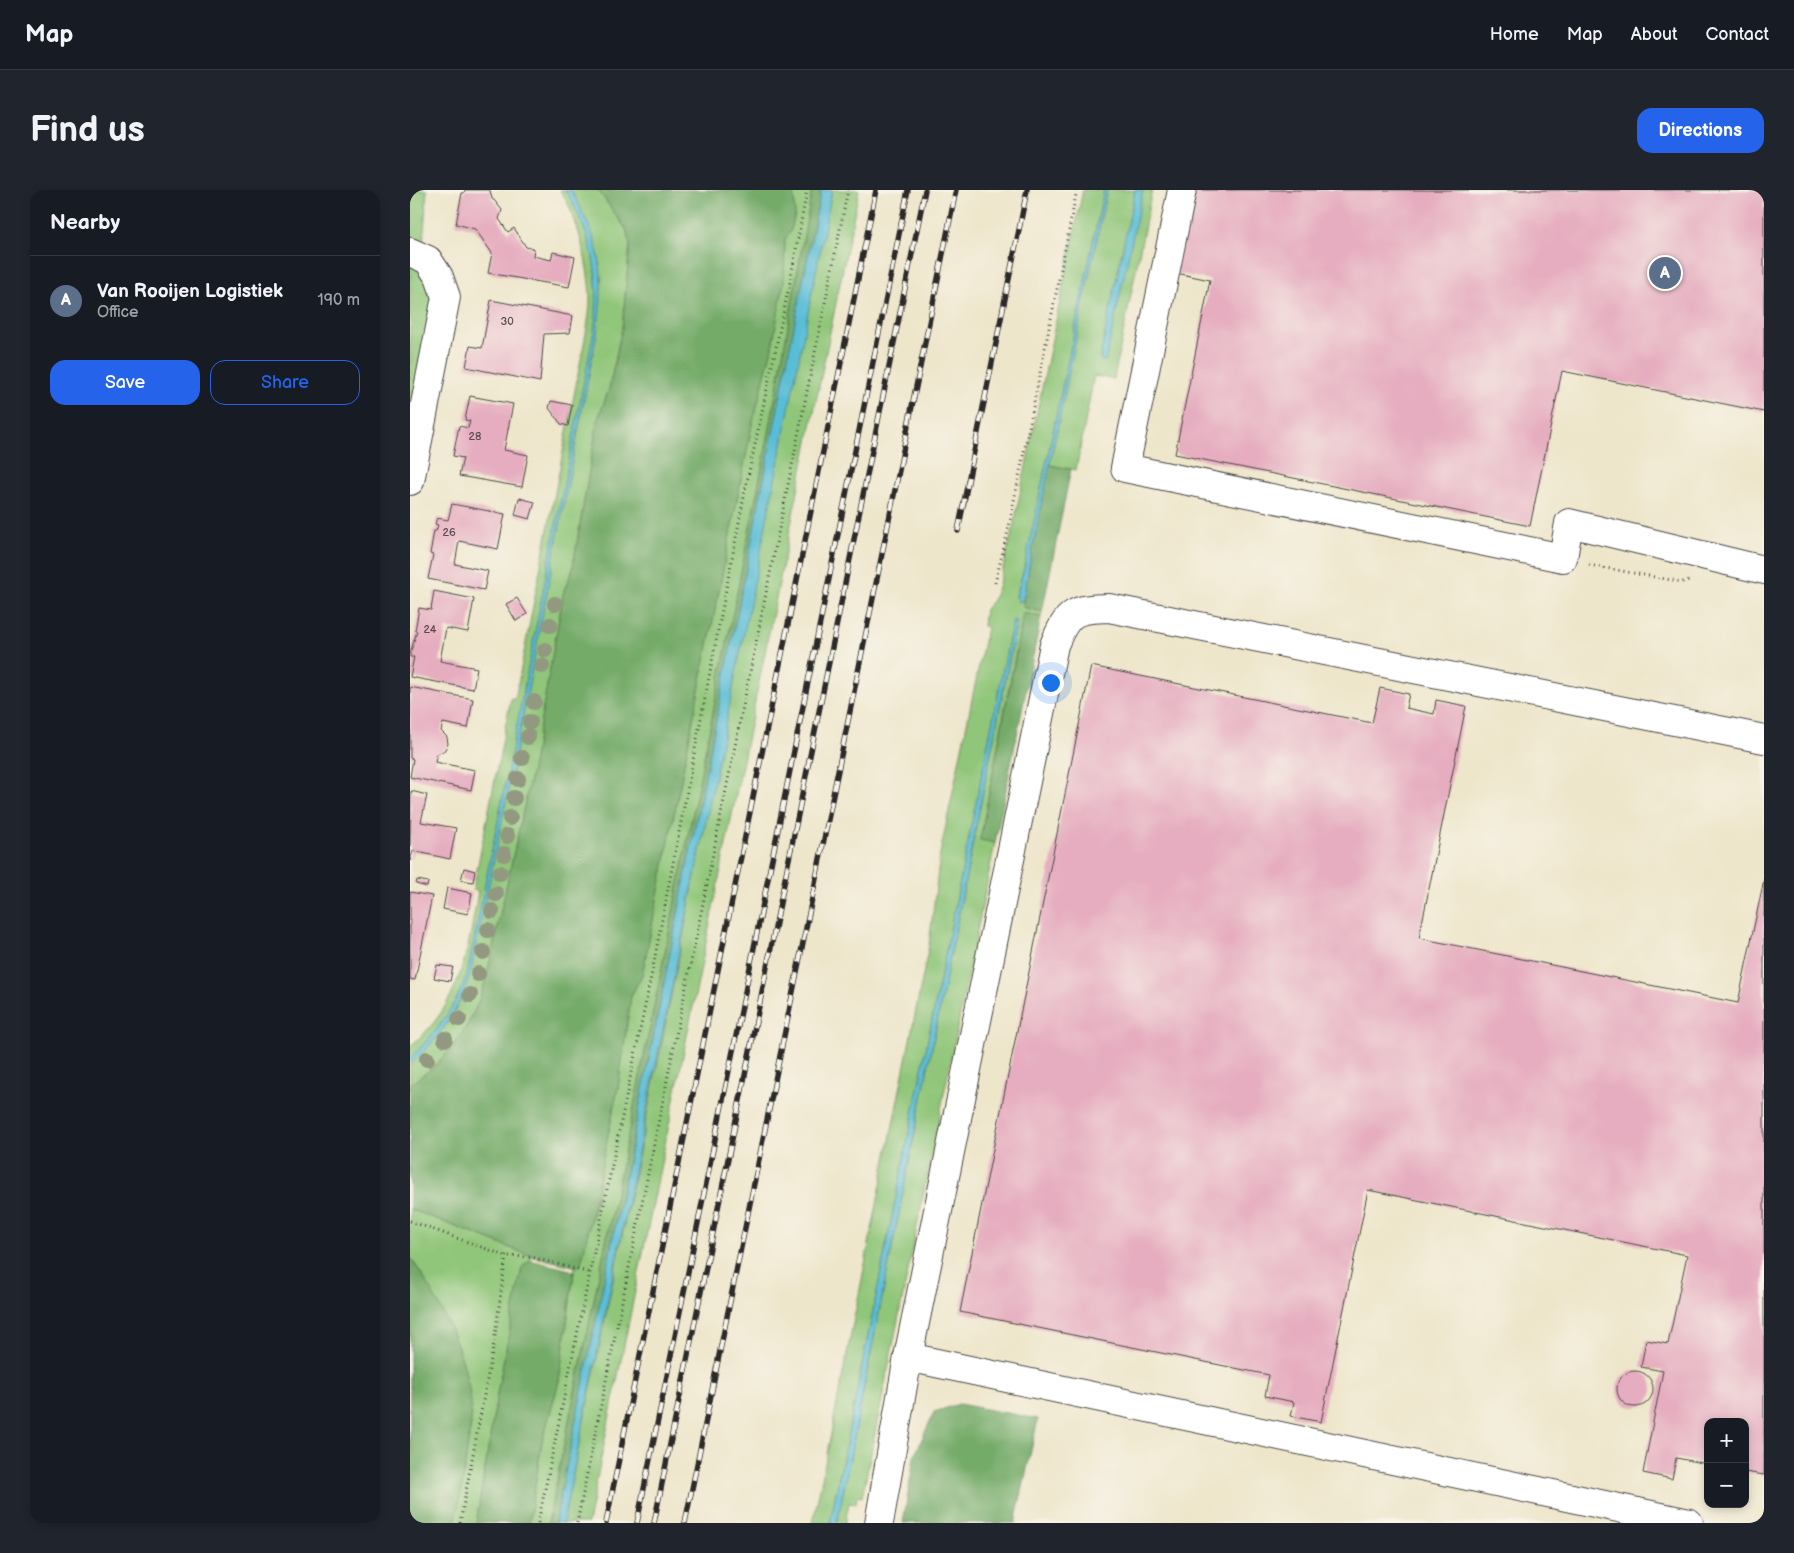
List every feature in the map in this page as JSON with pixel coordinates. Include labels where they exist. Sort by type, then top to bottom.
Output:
[{"type":"street","points":[[1182,190],[1125,468],[1562,558],[1568,523],[1764,570]]},
{"type":"street","points":[[410,252],[428,260],[440,277],[446,296],[410,482]]},
{"type":"street","points":[[879,1523],[908,1357],[1054,644],[1068,618],[1085,609],[1109,608],[1764,739]]},
{"type":"street","points":[[908,1357],[1689,1523]]},
{"type":"path","points":[[538,1523],[651,977],[746,486],[790,282],[807,190]]},
{"type":"path","points":[[577,1523],[848,190]]},
{"type":"path","points":[[995,583],[1008,531],[1077,190]]},
{"type":"path","points":[[1586,565],[1682,582],[1701,581]]},
{"type":"path","points":[[410,1221],[506,1256],[530,1257],[590,1273]]},
{"type":"path","points":[[460,1523],[494,1343],[506,1256]]},
{"type":"green space","points":[[412,190],[427,190],[423,246],[410,240],[410,199]]},
{"type":"green space","points":[[560,190],[565,190],[572,202],[589,242],[595,268],[597,296],[595,326],[467,975],[457,999],[444,1020],[410,1058],[410,1046],[427,1031],[451,996],[465,955],[478,891],[473,890],[511,698],[515,699],[587,328],[590,301],[585,259],[572,214]]},
{"type":"green space","points":[[571,190],[598,190],[626,229],[630,244],[622,328],[609,389],[598,419],[572,572],[564,590],[532,770],[486,979],[474,1011],[458,1039],[437,1063],[410,1084],[410,1064],[442,1030],[465,990],[513,767],[598,327],[601,278],[598,253]]},
{"type":"green space","points":[[598,190],[793,190],[795,215],[790,232],[785,239],[784,281],[771,352],[752,425],[642,975],[631,996],[618,1088],[583,1256],[580,1265],[577,1267],[531,1256],[410,1209],[410,1084],[448,1052],[467,1025],[481,995],[532,770],[564,590],[572,572],[598,419],[609,389],[622,328],[630,244],[626,229]]},
{"type":"green space","points":[[793,190],[812,190],[770,428],[643,1062],[548,1523],[529,1523],[542,1442],[559,1381],[575,1266],[580,1265],[598,1190],[618,1088],[631,996],[642,975],[752,425],[771,352],[784,281],[785,239],[790,232],[795,215]]},
{"type":"green space","points":[[812,190],[821,190],[555,1523],[548,1523],[643,1062],[770,428]]},
{"type":"green space","points":[[832,190],[859,190],[588,1523],[563,1523],[658,1061]]},
{"type":"green space","points":[[1083,190],[1104,190],[1024,569],[1016,596],[1019,601],[1023,600],[1023,607],[1042,612],[1041,617],[1023,613],[980,840],[995,843],[862,1497],[857,1496],[856,1504],[849,1503],[845,1523],[837,1523],[1017,622],[1013,621],[830,1523],[813,1523],[929,945],[940,854],[987,627],[983,626],[985,609],[993,600],[999,584],[1013,528]]},
{"type":"green space","points":[[1107,190],[1152,190],[1114,379],[1094,376],[1076,470],[1049,465]]},
{"type":"green space","points":[[410,264],[419,268],[428,283],[432,303],[410,416]]},
{"type":"green space","points":[[1049,465],[1071,469],[1042,612],[1023,607],[1023,600]]},
{"type":"green space","points":[[1024,613],[1041,617],[995,843],[980,840]]},
{"type":"green space","points":[[410,1209],[531,1256],[530,1260],[522,1268],[498,1389],[476,1523],[455,1523],[471,1424],[471,1404],[458,1347],[423,1276],[410,1257]]},
{"type":"green space","points":[[410,1257],[450,1327],[458,1346],[468,1385],[471,1405],[470,1425],[455,1523],[410,1523]]},
{"type":"green space","points":[[530,1260],[574,1271],[559,1381],[542,1442],[529,1523],[476,1523],[498,1389],[522,1267]]},
{"type":"green space","points":[[959,1404],[1038,1419],[1015,1523],[903,1523],[914,1457],[934,1412]]},
{"type":"water","points":[[565,190],[571,190],[574,195],[591,230],[598,253],[601,271],[601,290],[598,327],[513,767],[470,976],[460,1001],[439,1035],[410,1064],[410,1058],[444,1020],[457,999],[467,975],[595,326],[597,296],[595,268],[584,228]]},
{"type":"water","points":[[821,190],[832,190],[766,524],[563,1523],[555,1523],[649,1059]]},
{"type":"water","points":[[1104,190],[1107,190],[1023,600],[1019,602],[1016,596],[1024,569]]},
{"type":"water","points":[[1135,190],[1143,190],[1106,359],[1102,361],[1100,357]]},
{"type":"water","points":[[1013,620],[1017,621],[837,1523],[830,1523]]},
{"type":"building","points":[[465,190],[490,190],[492,199],[502,210],[499,219],[508,232],[514,228],[526,247],[534,249],[533,256],[551,260],[553,252],[575,257],[569,287],[488,273],[492,253],[475,229],[456,224],[462,193]]},
{"type":"building","points":[[1193,190],[1764,190],[1764,412],[1562,371],[1530,526],[1175,454],[1210,280],[1176,273]]},
{"type":"building","points":[[491,300],[573,316],[570,333],[544,334],[540,382],[466,367],[470,346],[482,348]]},
{"type":"building","points":[[470,396],[513,404],[504,450],[528,455],[522,487],[459,476],[463,458],[453,456],[459,426],[468,428],[470,421],[465,420]]},
{"type":"building","points":[[551,401],[572,405],[568,426],[561,424],[549,408]]},
{"type":"building","points":[[519,498],[535,502],[530,519],[515,515]]},
{"type":"building","points":[[452,504],[505,514],[498,549],[459,541],[455,564],[488,571],[484,590],[428,579],[433,555],[430,554],[434,531],[436,531],[438,525],[435,524],[437,518],[448,520]]},
{"type":"building","points":[[434,591],[474,599],[468,632],[446,628],[440,661],[477,668],[473,689],[410,677],[414,657],[410,657],[410,654],[417,631],[415,631],[419,608],[431,610]]},
{"type":"building","points":[[517,598],[527,614],[516,621],[506,604]]},
{"type":"building","points":[[1091,666],[1372,723],[1380,688],[1409,694],[1406,708],[1434,714],[1436,700],[1466,706],[1419,938],[1738,1003],[1764,879],[1764,1475],[1749,1473],[1749,1418],[1704,1418],[1704,1463],[1676,1458],[1672,1479],[1643,1473],[1663,1371],[1641,1367],[1646,1340],[1668,1344],[1687,1255],[1368,1190],[1321,1422],[1291,1416],[1294,1402],[1265,1396],[1269,1375],[960,1312]]},
{"type":"building","points":[[410,687],[473,699],[468,728],[443,723],[441,731],[447,737],[448,744],[444,751],[437,754],[435,762],[475,770],[471,790],[410,777],[413,759],[410,758]]},
{"type":"building","points":[[411,791],[427,795],[421,822],[456,828],[450,859],[413,851],[410,861]]},
{"type":"building","points":[[464,868],[475,871],[473,882],[461,880]]},
{"type":"building","points":[[417,880],[428,882],[427,887],[416,884]]},
{"type":"building","points":[[447,888],[472,893],[468,914],[443,909]]},
{"type":"building","points":[[410,892],[432,896],[415,980],[410,979]]},
{"type":"building","points":[[437,965],[453,967],[450,981],[434,978]]},
{"type":"building","points":[[1635,1371],[1642,1372],[1648,1376],[1652,1382],[1652,1396],[1648,1402],[1642,1406],[1635,1407],[1628,1406],[1622,1402],[1618,1396],[1617,1389],[1618,1382],[1622,1376],[1628,1372]]},
{"type":"railway","points":[[606,1523],[876,190]]},
{"type":"railway","points":[[637,1523],[908,190]]},
{"type":"railway","points":[[654,1523],[925,190]]},
{"type":"railway","points":[[685,1523],[956,190]]},
{"type":"railway","points":[[958,531],[1027,190]]},
{"type":"place","name":"Van Rooijen Logistiek","points":[[1665,273]]}]
